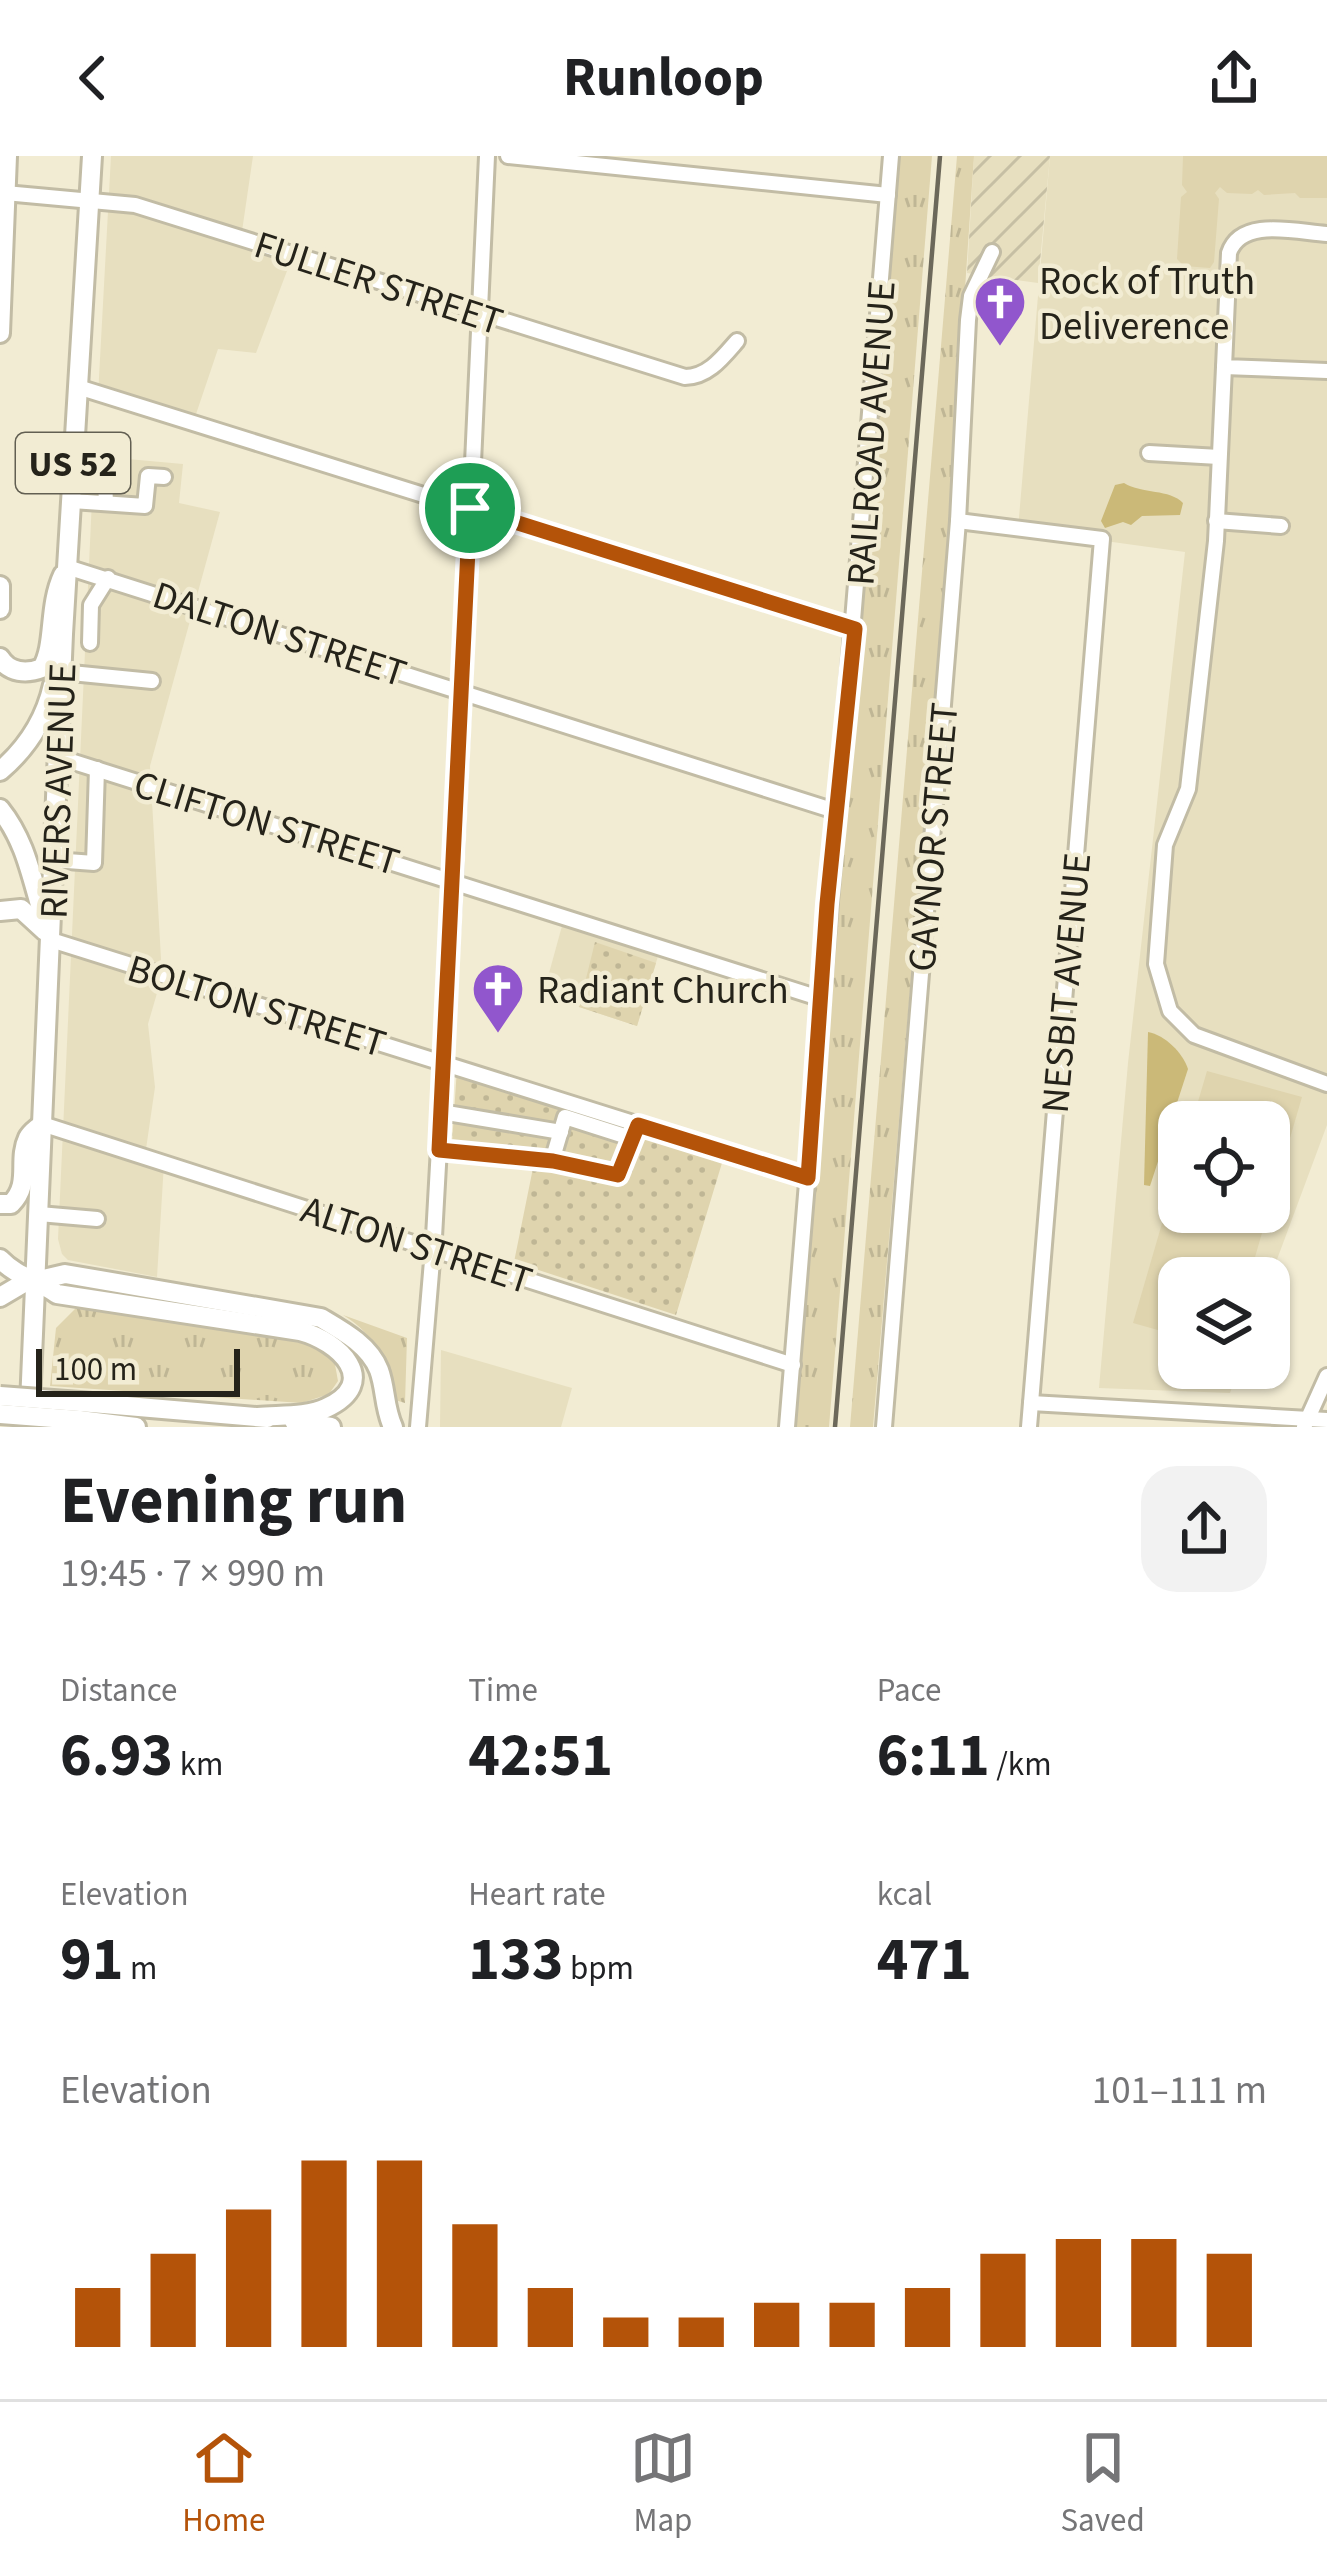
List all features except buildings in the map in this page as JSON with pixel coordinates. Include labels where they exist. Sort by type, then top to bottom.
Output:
[{"type":"main road","points":[[0,333],[7,156]]},
{"type":"main road","name":"RIVERS AVENUE","points":[[29,1427],[63,627],[92,156]]},
{"type":"main road","points":[[0,658],[4,666],[16,671],[42,668],[48,658],[52,598],[67,567]]},
{"type":"main road","points":[[0,586],[0,609]]},
{"type":"main road","points":[[0,771],[28,743],[49,703],[63,627]]},
{"type":"main road","points":[[0,809],[17,832],[29,861],[51,940]]},
{"type":"main road","points":[[0,911],[21,909],[41,924],[51,940]]},
{"type":"main road","points":[[0,1204],[11,1204],[24,1185],[27,1139],[42,1124]]},
{"type":"main road","points":[[0,1259],[12,1271],[37,1279],[57,1294],[301,1331],[329,1341],[348,1358],[352,1366],[349,1387],[330,1406],[258,1417]]},
{"type":"main road","points":[[0,1297],[37,1279],[65,1274],[321,1318],[369,1354],[379,1371],[393,1427]]},
{"type":"main road","points":[[0,1396],[136,1427]]},
{"type":"main road","points":[[0,1414],[80,1411],[258,1417],[331,1427]]},
{"type":"street","points":[[418,1427],[444,1064],[488,156]]},
{"type":"street","points":[[508,156],[888,195]]},
{"type":"street","name":"RAILROAD AVENUE","points":[[787,1427],[891,156]]},
{"type":"street","name":"FULLER STREET","points":[[5,193],[135,205],[685,377],[717,364],[737,341]]},
{"type":"street","points":[[1327,234],[1248,230],[1232,242],[1228,253],[1216,521],[1187,789],[1165,845],[1156,964],[1170,1011],[1194,1035],[1327,1084]]},
{"type":"street","name":"GAYNOR STREET","points":[[884,1427],[958,521],[968,320],[971,296],[992,252]]},
{"type":"street","points":[[1224,367],[1327,371]]},
{"type":"street","points":[[78,387],[855,629]]},
{"type":"street","points":[[1149,453],[1219,457]]},
{"type":"street","points":[[72,501],[145,506],[148,476],[164,477]]},
{"type":"street","points":[[72,478],[105,481],[106,503]]},
{"type":"street","name":"NESBIT AVENUE","points":[[958,521],[1102,539],[1029,1427]]},
{"type":"street","points":[[1216,521],[1281,526]]},
{"type":"street","name":"DALTON STREET","points":[[67,567],[835,811]]},
{"type":"street","points":[[90,643],[91,605],[108,578]]},
{"type":"street","points":[[63,627],[91,622]]},
{"type":"street","points":[[62,672],[152,681]]},
{"type":"street","name":"CLIFTON STREET","points":[[58,757],[819,998]]},
{"type":"street","points":[[54,860],[94,863],[97,769]]},
{"type":"street","name":"BOLTON STREET","points":[[51,940],[444,1064],[636,1132],[808,1178]]},
{"type":"street","points":[[441,1112],[561,1132]]},
{"type":"street","points":[[439,1150],[553,1161],[618,1175],[636,1132],[565,1117],[553,1161]]},
{"type":"street","name":"ALTON STREET","points":[[42,1124],[793,1365]]},
{"type":"street","points":[[39,1214],[97,1219]]},
{"type":"street","points":[[1305,1422],[1327,1376]]},
{"type":"street","points":[[1030,1403],[1327,1420]]},
{"type":"shaded area","points":[[111,156],[253,156],[241,238],[293,255],[256,353],[218,349],[193,423],[98,396]]},
{"type":"shaded area","points":[[974,156],[1050,156],[1038,283],[967,273]]},
{"type":"shaded area","points":[[1050,156],[1327,156],[1327,1125],[1290,1225],[1290,1101],[1158,1101],[1158,1233],[1287,1233],[1278,1257],[1158,1257],[1158,1389],[1231,1389],[1230,1393],[1099,1388],[1128,1063],[1185,552],[1018,529]]},
{"type":"shaded area","points":[[94,456],[183,464],[179,503],[220,512],[150,766],[162,976],[148,1024],[155,1087],[145,1156],[164,1163],[157,1277],[68,1260],[58,1239]]},
{"type":"shaded area","points":[[1124,483],[1177,499],[1183,503],[1180,515],[1142,516],[1131,525],[1123,522],[1105,528],[1101,521],[1115,485]]},
{"type":"shaded area","points":[[565,915],[661,946],[637,1026],[543,995]]},
{"type":"shaded area","points":[[1148,1032],[1172,1046],[1188,1069],[1178,1101],[1158,1101],[1158,1161],[1150,1186],[1144,1185]]},
{"type":"shaded area","points":[[441,1350],[572,1388],[561,1427],[440,1427]]},
{"type":"green space","points":[[898,156],[932,156],[829,1427],[794,1427]]},
{"type":"green space","points":[[957,156],[974,156],[947,555],[873,1427],[850,1427]]},
{"type":"green space","points":[[1183,156],[1327,156],[1327,198],[1264,195],[1258,190],[1227,193],[1220,187],[1215,193],[1219,199],[1214,262],[1210,268],[1184,266],[1177,259],[1181,197],[1187,192],[1182,185]]},
{"type":"green space","points":[[595,942],[656,963],[637,1026],[579,1007]]},
{"type":"green space","points":[[457,1068],[725,1153],[676,1315],[514,1262],[533,1168],[451,1159]]},
{"type":"green space","points":[[1207,1071],[1302,1097],[1290,1138],[1290,1101],[1198,1101]]},
{"type":"green space","points":[[1159,1233],[1262,1233],[1255,1257],[1158,1257],[1158,1330],[1133,1323]]},
{"type":"green space","points":[[77,1307],[302,1341],[334,1359],[338,1381],[329,1394],[302,1403],[50,1386],[56,1328]]},
{"type":"green space","points":[[343,1315],[407,1338],[405,1403],[395,1400],[372,1341]]},
{"type":"railway","points":[[835,1427],[940,156]]},
{"type":"place","name":"Rock of Truth Deliverence","points":[[1000,348]]},
{"type":"place","name":"Radiant Church","points":[[498,1035]]},
{"type":"route","points":[[470,508],[855,629],[827,904],[808,1178],[638,1125],[618,1175],[553,1161],[439,1150],[470,508]]}]
